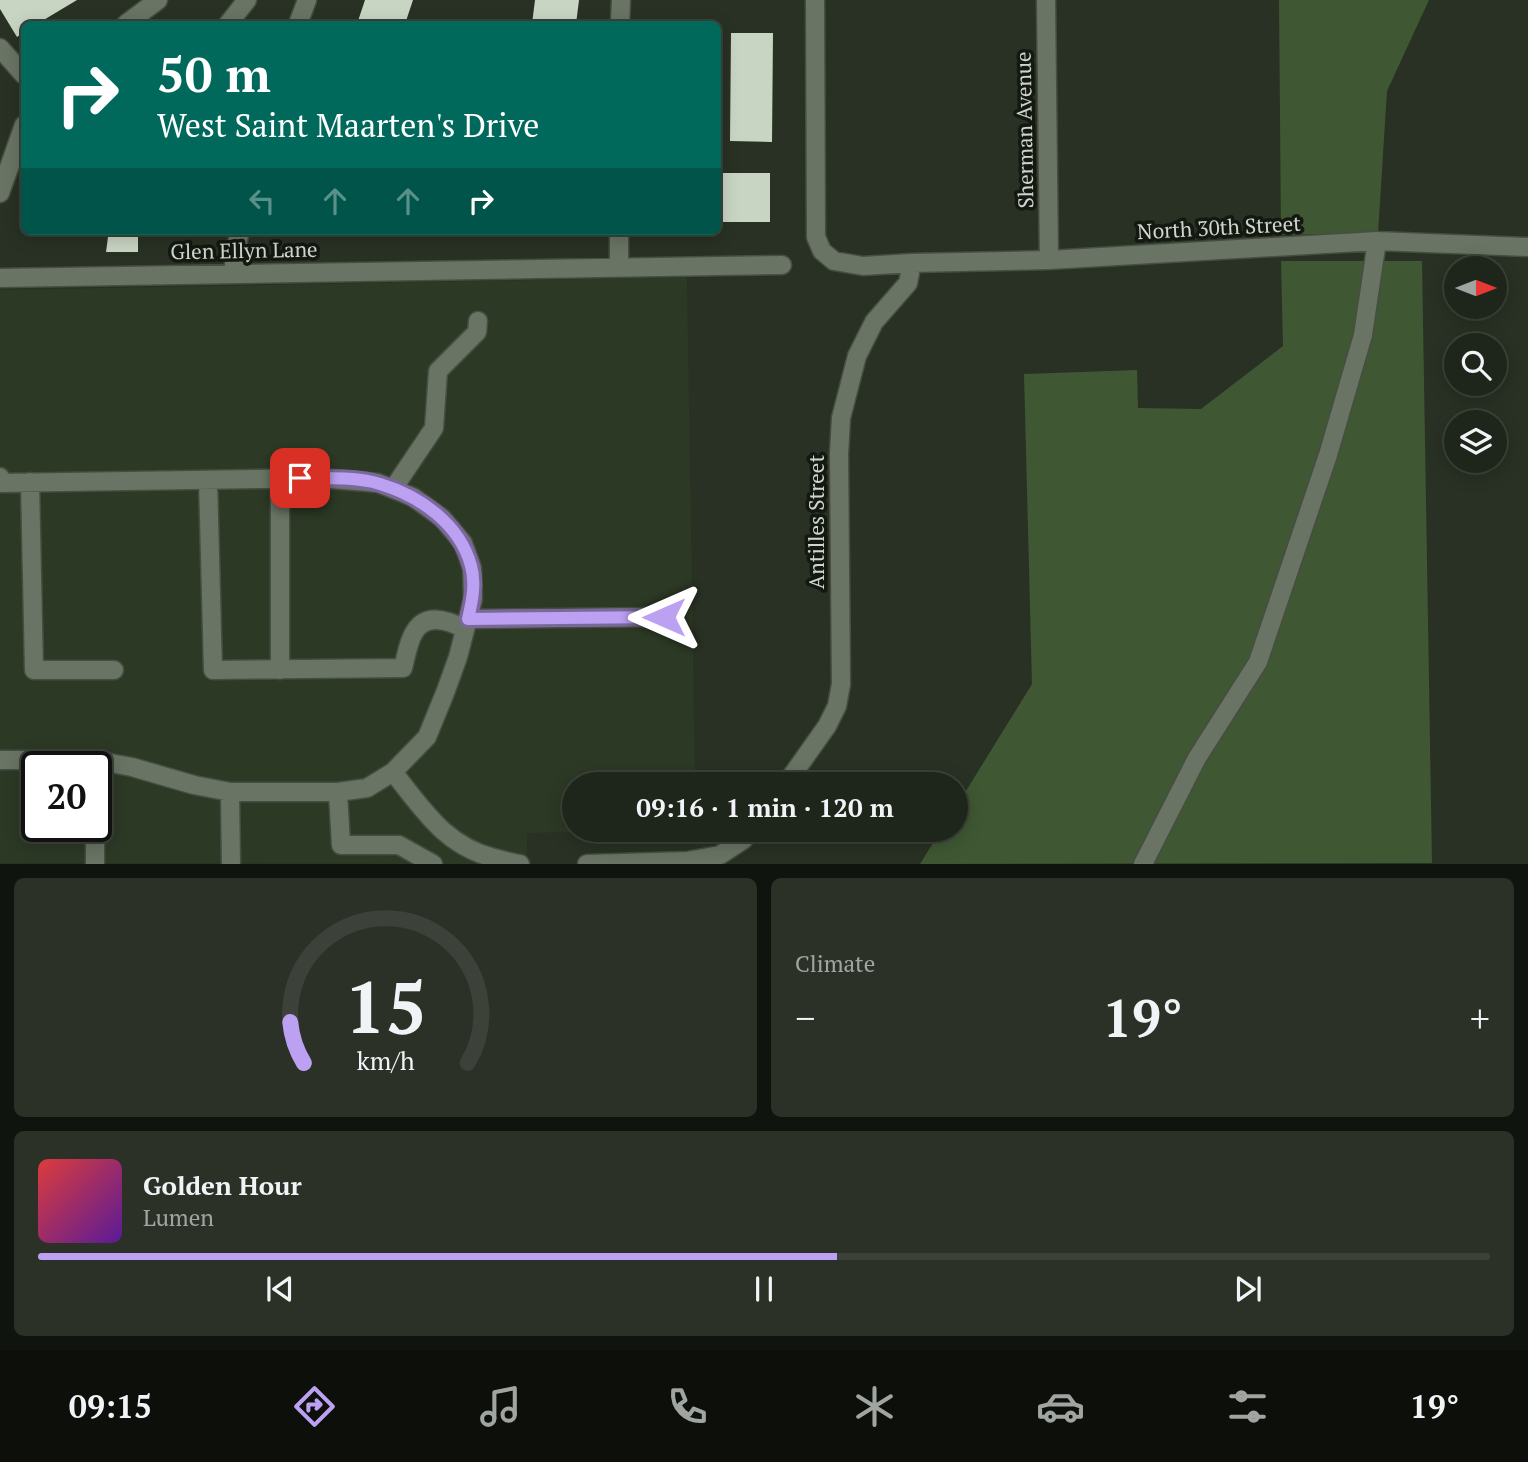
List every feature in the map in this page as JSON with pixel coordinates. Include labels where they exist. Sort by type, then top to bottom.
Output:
[{"type":"street","points":[[130,21],[158,0]]},
{"type":"street","points":[[230,21],[247,0]]},
{"type":"street","points":[[299,21],[307,0]]},
{"type":"street","points":[[620,21],[621,0]]},
{"type":"street","name":"North 30th Street","points":[[815,0],[816,237],[822,251],[834,261],[863,266],[1049,260],[1377,242],[1524,247]]},
{"type":"street","name":"Sherman Avenue","points":[[1046,0],[1049,260]]},
{"type":"street","points":[[0,48],[21,72]]},
{"type":"street","points":[[0,193],[21,134]]},
{"type":"street","points":[[1524,247],[1528,230]]},
{"type":"street","points":[[233,274],[239,235]]},
{"type":"street","points":[[619,235],[619,267]]},
{"type":"street","points":[[1143,863],[1197,758],[1258,662],[1328,454],[1363,335],[1377,242]]},
{"type":"street","name":"Antilles Street","points":[[794,772],[827,726],[837,706],[841,684],[841,418],[857,356],[874,322],[908,283],[912,263]]},
{"type":"street","name":"Glen Ellyn Lane","points":[[0,278],[782,265]]},
{"type":"street","points":[[393,489],[433,428],[438,371],[477,332],[478,321]]},
{"type":"street","points":[[280,479],[280,670]]},
{"type":"street","points":[[0,480],[339,479],[378,483],[412,497],[442,518],[463,543],[472,568],[473,599],[450,681],[426,737],[393,772],[367,788],[338,792],[230,792],[194,786],[132,767],[112,765]]},
{"type":"street","points":[[208,480],[213,670],[404,668],[415,630],[426,621],[442,619],[467,624],[664,617]]},
{"type":"street","points":[[30,482],[34,670],[114,670]]},
{"type":"street","points":[[0,760],[21,761]]},
{"type":"street","points":[[393,772],[436,825],[455,842],[482,855],[520,863]]},
{"type":"street","points":[[230,792],[231,863]]},
{"type":"street","points":[[338,792],[341,845],[399,845],[429,862]]},
{"type":"street","points":[[95,842],[95,863]]},
{"type":"street","points":[[587,863],[688,861],[720,855],[741,842]]},
{"type":"shaded area","points":[[687,277],[695,772],[562,772],[562,832],[527,833],[527,864],[0,863],[0,290]]},
{"type":"green space","points":[[1279,0],[1429,0],[1387,91],[1378,233],[1281,235]]},
{"type":"green space","points":[[1281,261],[1422,261],[1432,863],[920,864],[934,842],[968,842],[968,788],[1032,684],[1024,374],[1137,370],[1138,408],[1201,409],[1283,346]]},
{"type":"building","points":[[0,0],[77,0],[42,21],[21,21],[21,34],[17,37],[0,9]]},
{"type":"building","points":[[365,0],[413,0],[406,21],[358,21]]},
{"type":"building","points":[[535,0],[579,0],[576,21],[532,21]]},
{"type":"building","points":[[731,33],[773,33],[772,142],[730,141]]},
{"type":"building","points":[[721,173],[770,173],[770,222],[721,222]]},
{"type":"building","points":[[138,235],[138,252],[106,252],[108,237],[101,237]]},
{"type":"route","points":[[300,478],[378,483],[412,497],[442,518],[463,543],[472,568],[473,599],[468,619],[664,617]]}]
